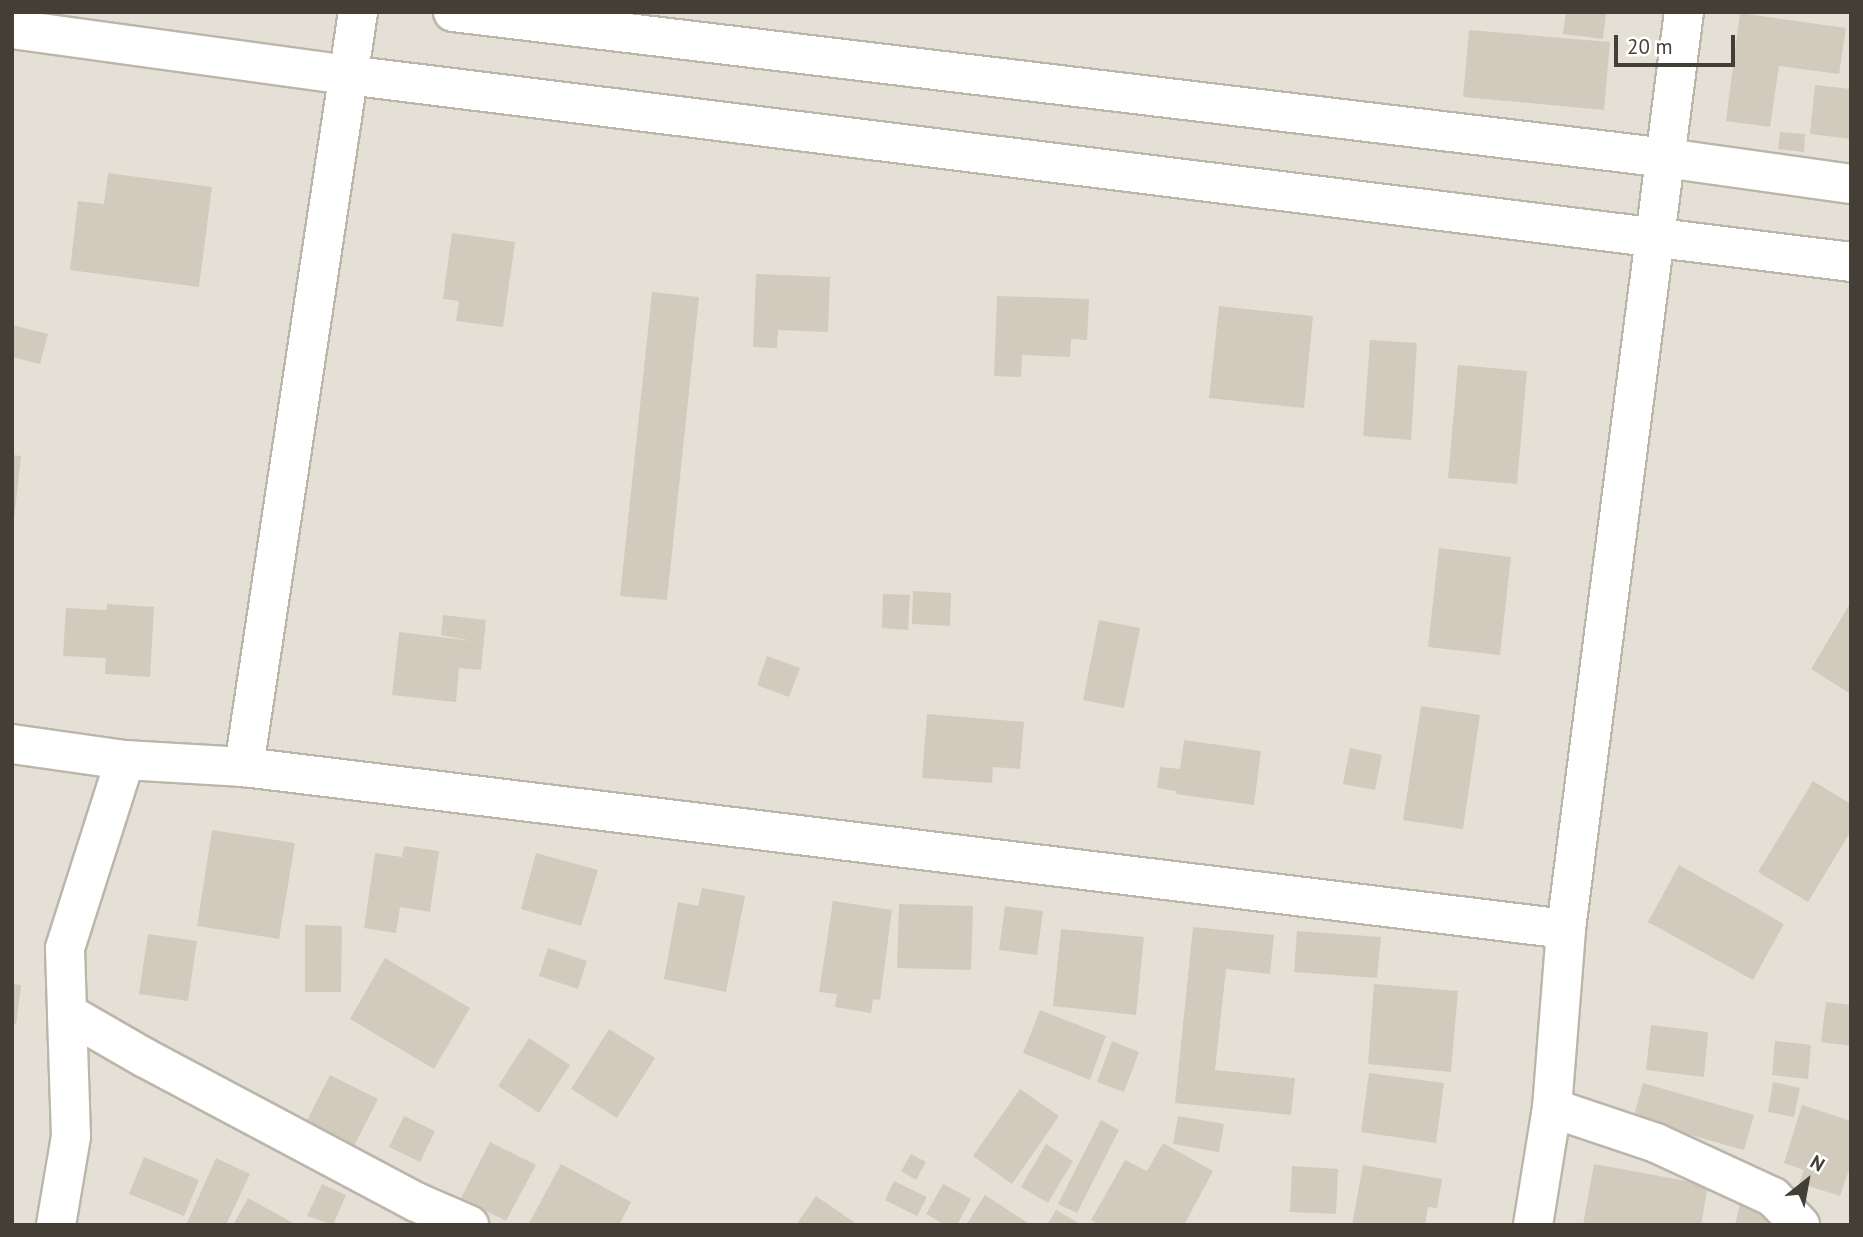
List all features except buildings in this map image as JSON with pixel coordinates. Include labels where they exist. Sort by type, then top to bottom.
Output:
[{"type":"street","points":[[244,767],[358,12]]},
{"type":"street","points":[[453,12],[1666,158],[1851,184]]},
{"type":"street","points":[[1533,1225],[1552,1108],[1566,929],[1684,12]]},
{"type":"street","points":[[12,29],[348,75],[1656,240],[1851,262]]},
{"type":"street","points":[[12,744],[125,760],[244,767],[1566,929]]},
{"type":"street","points":[[56,1225],[71,1136],[65,948],[125,760]]},
{"type":"street","points":[[67,1013],[145,1058],[415,1202],[469,1225]]},
{"type":"street","points":[[1552,1108],[1656,1143],[1773,1197],[1800,1225]]},
{"type":"shaded area","points":[[12,12],[1851,12],[1851,1225],[12,1225]]}]
